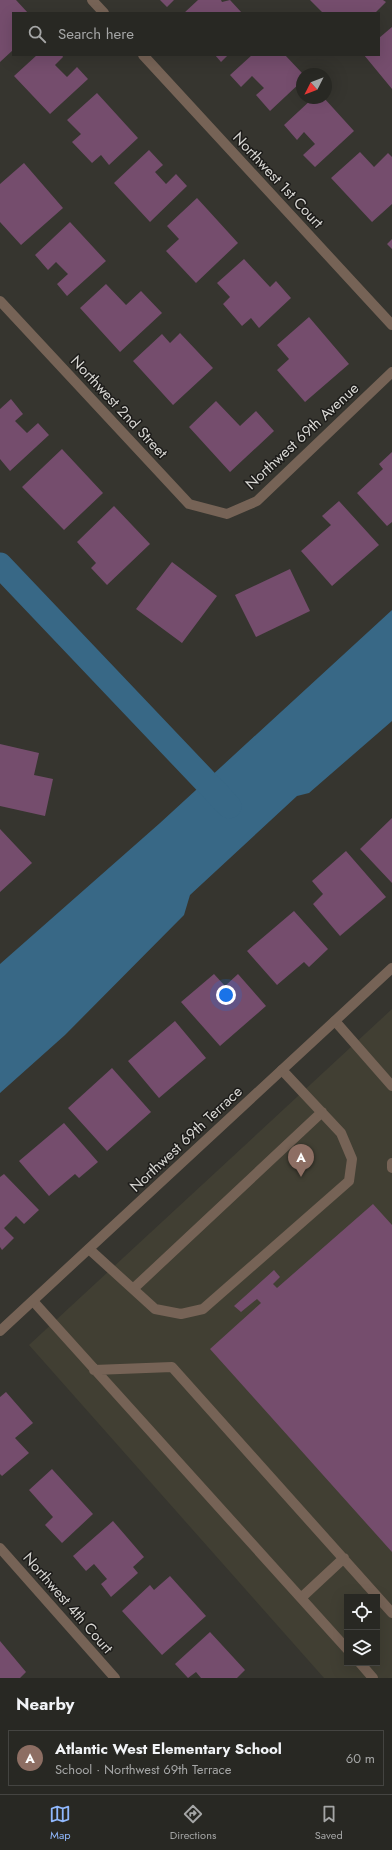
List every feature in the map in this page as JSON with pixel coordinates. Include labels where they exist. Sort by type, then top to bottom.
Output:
[{"type":"street","points":[[92,0],[103,12]]},
{"type":"street","name":"Northwest 1st Court","points":[[144,56],[392,325]]},
{"type":"street","name":"Northwest 2nd Street","points":[[0,300],[189,504],[226,514]]},
{"type":"street","name":"Northwest 69th Avenue","points":[[226,514],[257,501],[392,372]]},
{"type":"street","name":"Northwest 69th Terrace","points":[[0,1331],[392,968]]},
{"type":"street","points":[[335,1021],[392,1086]]},
{"type":"street","points":[[88,1249],[155,1309],[181,1314],[203,1309],[349,1181],[352,1159],[340,1132],[282,1070]]},
{"type":"street","points":[[132,1289],[322,1112]]},
{"type":"street","points":[[392,1163],[392,1168]]},
{"type":"street","points":[[33,1301],[344,1646]]},
{"type":"street","points":[[94,1370],[172,1367],[392,1613]]},
{"type":"street","name":"Northwest 4th Court","points":[[0,1548],[114,1678]]},
{"type":"street","points":[[301,1598],[344,1558]]},
{"type":"street","points":[[363,1666],[373,1678]]},
{"type":"shaded area","points":[[392,1009],[392,1678],[324,1678],[29,1345]]},
{"type":"water","points":[[392,610],[392,721],[309,793],[297,796],[190,895],[184,915],[65,1035],[0,1093],[0,964],[160,823]]},
{"type":"building","points":[[0,0],[16,0],[27,12],[12,12],[12,51],[0,62]]},
{"type":"building","points":[[160,0],[174,0],[167,7]]},
{"type":"building","points":[[198,0],[221,0],[222,2],[230,0],[241,12],[185,12]]},
{"type":"building","points":[[310,0],[383,0],[386,2],[376,12],[322,12]]},
{"type":"building","points":[[392,27],[392,89],[365,56],[380,56],[380,37]]},
{"type":"building","points":[[36,56],[62,56],[55,65],[67,77],[77,67],[88,79],[50,114],[14,76]]},
{"type":"building","points":[[216,56],[227,56],[221,62]]},
{"type":"building","points":[[251,56],[286,56],[297,68],[296,68],[296,87],[270,111],[256,95],[264,88],[252,76],[241,87],[230,75]]},
{"type":"building","points":[[97,93],[138,138],[109,165],[101,155],[92,163],[72,142],[81,134],[67,120]]},
{"type":"building","points":[[307,104],[329,104],[354,131],[315,167],[303,155],[315,144],[304,132],[297,140],[284,125]]},
{"type":"building","points":[[149,150],[163,165],[155,172],[166,184],[176,174],[187,186],[150,222],[114,183]]},
{"type":"building","points":[[360,152],[374,167],[388,153],[392,157],[392,204],[372,222],[331,178]]},
{"type":"building","points":[[24,163],[63,208],[21,245],[0,222],[0,184]]},
{"type":"building","points":[[197,198],[238,243],[196,283],[166,251],[179,239],[167,226]]},
{"type":"building","points":[[70,222],[106,261],[67,296],[57,284],[68,274],[56,262],[48,270],[35,255]]},
{"type":"building","points":[[392,239],[392,249],[387,244]]},
{"type":"building","points":[[244,259],[270,287],[276,281],[291,298],[259,328],[251,318],[242,326],[223,304],[230,297],[217,283]]},
{"type":"building","points":[[106,284],[126,305],[141,291],[162,313],[120,352],[80,308]]},
{"type":"building","points":[[309,317],[349,364],[305,402],[277,370],[289,359],[277,345]]},
{"type":"building","points":[[180,333],[213,368],[173,405],[133,361],[162,334],[170,343]]},
{"type":"building","points":[[11,399],[23,414],[15,421],[27,433],[38,423],[49,435],[10,471],[0,459],[0,409]]},
{"type":"building","points":[[216,401],[240,426],[256,411],[274,431],[230,472],[189,427]]},
{"type":"building","points":[[62,449],[103,493],[64,530],[22,487]]},
{"type":"building","points":[[392,452],[392,522],[387,526],[357,493],[383,469],[379,464]]},
{"type":"building","points":[[339,501],[379,545],[332,586],[301,551],[331,525],[322,516]]},
{"type":"building","points":[[114,506],[150,544],[107,585],[91,568],[96,563],[77,542]]},
{"type":"building","points":[[172,562],[217,596],[182,643],[136,609]]},
{"type":"building","points":[[290,569],[310,611],[256,637],[235,595]]},
{"type":"building","points":[[0,744],[39,753],[34,775],[53,779],[45,816],[0,806]]},
{"type":"building","points":[[392,818],[392,883],[360,849]]},
{"type":"building","points":[[0,829],[32,863],[0,892]]},
{"type":"building","points":[[346,851],[386,897],[340,936],[313,904],[323,894],[312,881]]},
{"type":"building","points":[[294,911],[328,949],[309,967],[304,962],[277,985],[247,951]]},
{"type":"building","points":[[214,974],[225,986],[238,974],[266,1006],[220,1046],[181,1002]]},
{"type":"building","points":[[175,1021],[206,1058],[159,1098],[128,1061]]},
{"type":"building","points":[[112,1068],[151,1112],[107,1151],[68,1108]]},
{"type":"building","points":[[64,1123],[98,1162],[79,1178],[75,1174],[49,1196],[19,1161]]},
{"type":"building","points":[[4,1174],[39,1210],[24,1224],[16,1216],[4,1228],[14,1238],[2,1250],[0,1247],[0,1177]]},
{"type":"building","points":[[373,1204],[392,1225],[392,1552],[210,1349],[261,1303],[257,1299],[241,1312],[234,1306],[274,1270],[280,1277],[273,1284],[277,1288]]},
{"type":"building","points":[[6,1392],[33,1423],[15,1438],[29,1453],[2,1476],[0,1474],[0,1397]]},
{"type":"building","points":[[52,1469],[93,1514],[62,1543],[45,1525],[53,1517],[29,1490]]},
{"type":"building","points":[[113,1521],[144,1557],[133,1567],[138,1573],[111,1597],[101,1584],[107,1579],[94,1564],[86,1571],[73,1556]]},
{"type":"building","points":[[170,1576],[206,1616],[162,1655],[122,1611],[150,1585],[154,1590]]},
{"type":"building","points":[[210,1632],[245,1670],[237,1678],[201,1678],[196,1672],[188,1678],[175,1664]]},
{"type":"building","points":[[0,1641],[26,1672],[20,1678],[0,1678]]},
{"type":"waterway","points":[[0,565],[229,806]]},
{"type":"place","name":"Atlantic West Elementary School","points":[[301,1177]]}]
